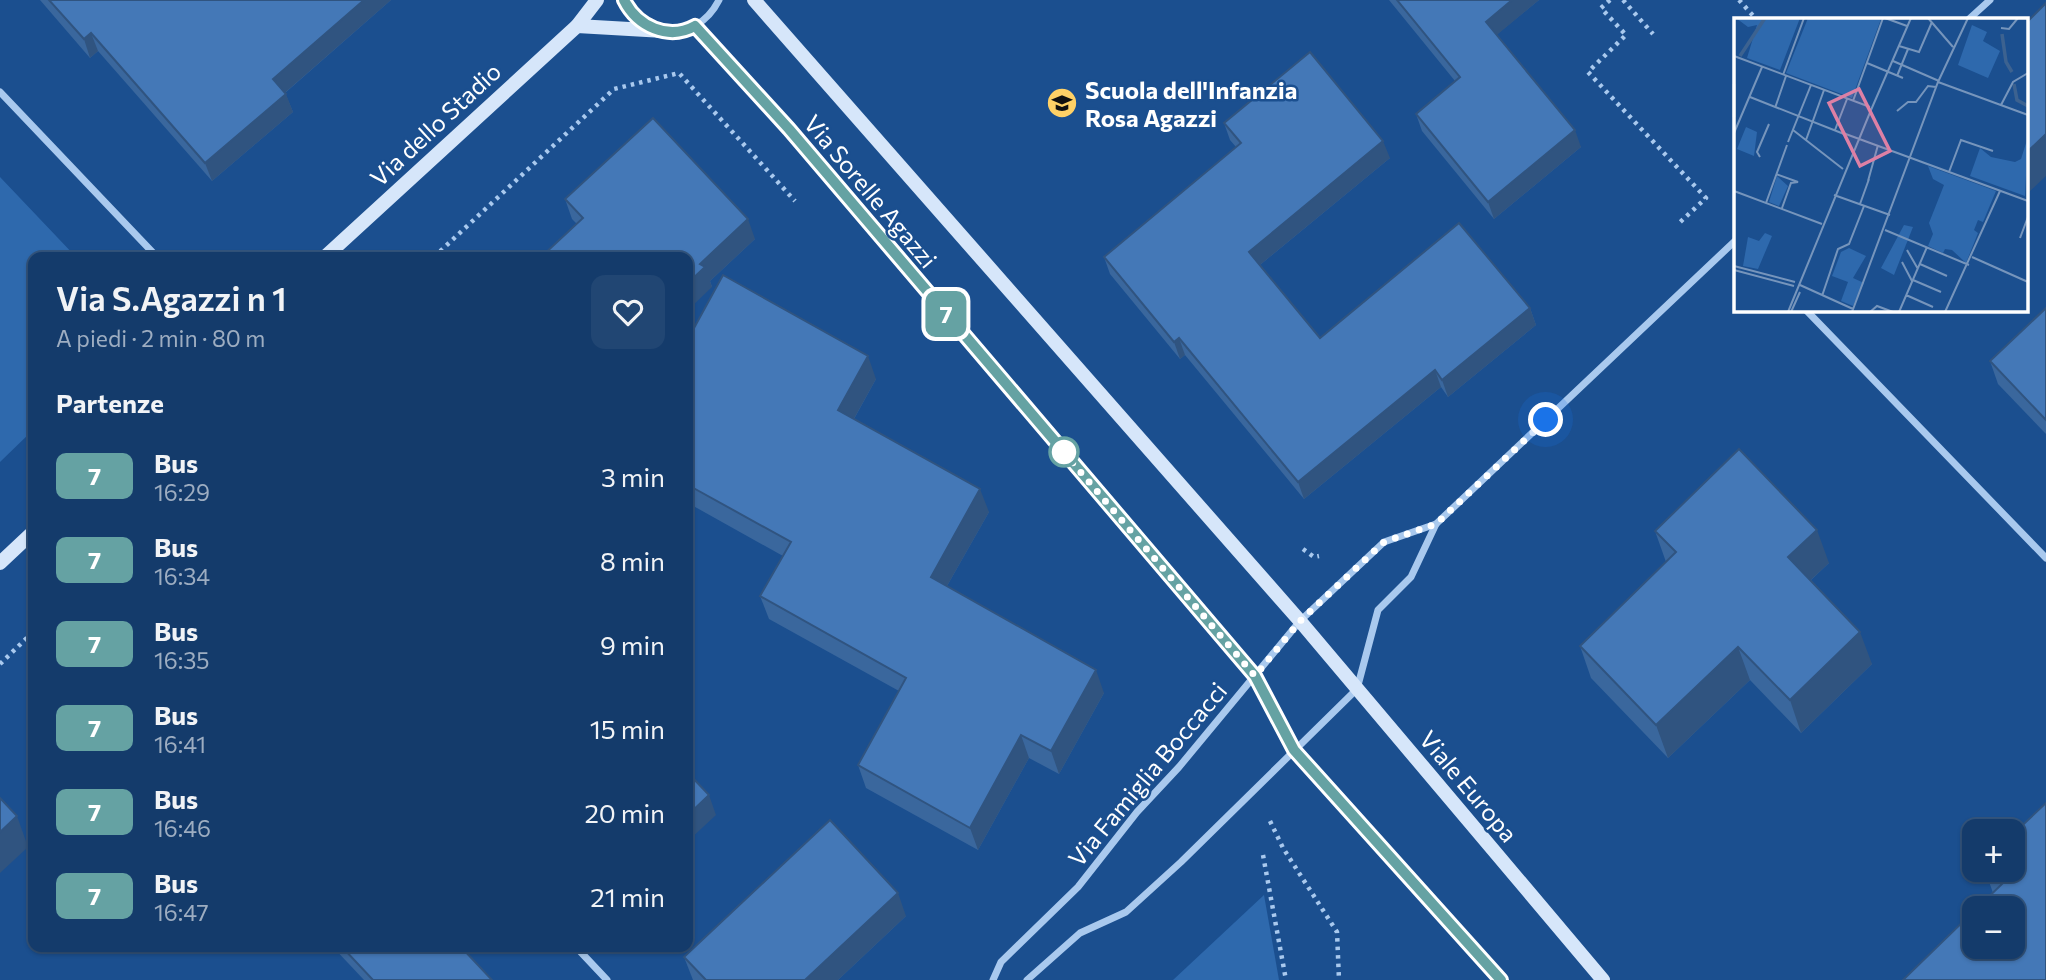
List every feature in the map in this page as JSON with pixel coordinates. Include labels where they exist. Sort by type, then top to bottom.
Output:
[{"type":"street","name":"Via dello Stadio","points":[[330,252],[577,26],[597,0]]},
{"type":"street","points":[[624,0],[644,24],[664,31]]},
{"type":"street","points":[[577,26],[683,31],[707,17],[719,0]]},
{"type":"street","name":"Via Sorelle Agazzi","points":[[754,0],[1300,621]]},
{"type":"street","points":[[1970,18],[1990,0]]},
{"type":"street","name":"Via Sorelle Agazzi","points":[[695,26],[789,129],[1255,676]]},
{"type":"street","points":[[0,92],[152,252]]},
{"type":"street","name":"Via Famiglia Boccacci","points":[[1357,689],[1378,610],[1411,577],[1436,524],[1734,242]]},
{"type":"street","points":[[1808,312],[2046,558]]},
{"type":"street","name":"Via Famiglia Boccacci","points":[[993,980],[1001,962],[1078,887],[1137,812],[1179,767],[1300,621],[1384,542],[1436,524]]},
{"type":"street","points":[[0,563],[28,537]]},
{"type":"street","name":"Viale Europa","points":[[1300,621],[1603,980]]},
{"type":"street","points":[[1255,676],[1294,750],[1501,980]]},
{"type":"street","points":[[1027,980],[1080,933],[1126,912],[1357,689]]},
{"type":"street","points":[[581,952],[607,980]]},
{"type":"path","points":[[1610,0],[1601,8],[1626,35],[1588,72],[1706,198],[1677,225]]},
{"type":"path","points":[[1623,0],[1653,34]]},
{"type":"path","points":[[1739,0],[1755,18]]},
{"type":"path","points":[[439,252],[614,89],[679,73],[804,210]]},
{"type":"path","points":[[1304,549],[1314,557],[1327,555]]},
{"type":"path","points":[[0,664],[28,637]]},
{"type":"path","points":[[1283,848],[1337,932],[1339,980]]},
{"type":"path","points":[[1264,855],[1286,980]]},
{"type":"shaded area","points":[[0,177],[71,252],[28,252],[28,435],[0,462]]},
{"type":"shaded area","points":[[1264,895],[1279,980],[1173,980]]},
{"type":"building","points":[[49,0],[364,0],[273,79],[286,94],[205,163],[91,33],[84,39]]},
{"type":"building","points":[[1397,0],[1512,0],[1486,22],[1575,130],[1488,202],[1416,114],[1460,77]]},
{"type":"building","points":[[2046,3],[2046,134],[2028,151],[2028,21]]},
{"type":"building","points":[[1310,52],[1383,141],[1249,252],[1320,338],[1459,223],[1530,308],[1442,380],[1435,370],[1298,482],[1179,338],[1174,342],[1104,257],[1241,143],[1224,123]]},
{"type":"building","points":[[653,118],[748,219],[700,264],[705,267],[693,278],[693,252],[546,252],[583,218],[565,199]]},
{"type":"building","points":[[723,275],[868,356],[838,410],[980,489],[931,577],[1096,670],[1051,751],[1021,735],[970,828],[858,765],[906,678],[760,596],[791,542],[693,488],[693,330]]},
{"type":"building","points":[[2046,308],[2046,420],[1990,361]]},
{"type":"building","points":[[1739,449],[1817,530],[1788,557],[1860,632],[1790,700],[1738,647],[1656,725],[1580,646],[1676,552],[1655,531]]},
{"type":"building","points":[[693,778],[709,795],[693,810]]},
{"type":"building","points":[[0,798],[17,816],[0,832]]},
{"type":"building","points":[[2046,803],[2046,980],[1903,980],[1962,923],[1962,959],[2025,959],[2025,896],[1990,896],[2002,884],[2000,882],[2025,882],[2025,823]]},
{"type":"building","points":[[830,820],[898,893],[805,980],[706,980],[684,957],[693,952],[693,949]]},
{"type":"building","points":[[347,952],[466,952],[492,980],[373,980]]},
{"type":"bus line","name":"7","points":[[624,0],[635,17],[653,29],[670,32],[695,26],[789,129],[1255,676],[1294,750],[1501,980]]},
{"type":"place","name":"Scuola dell'Infanzia Rosa Agazzi","points":[[1062,103]]},
{"type":"route","points":[[1064,452],[1060,448],[1255,676],[1300,621],[1384,542],[1436,524],[1546,420]]}]
